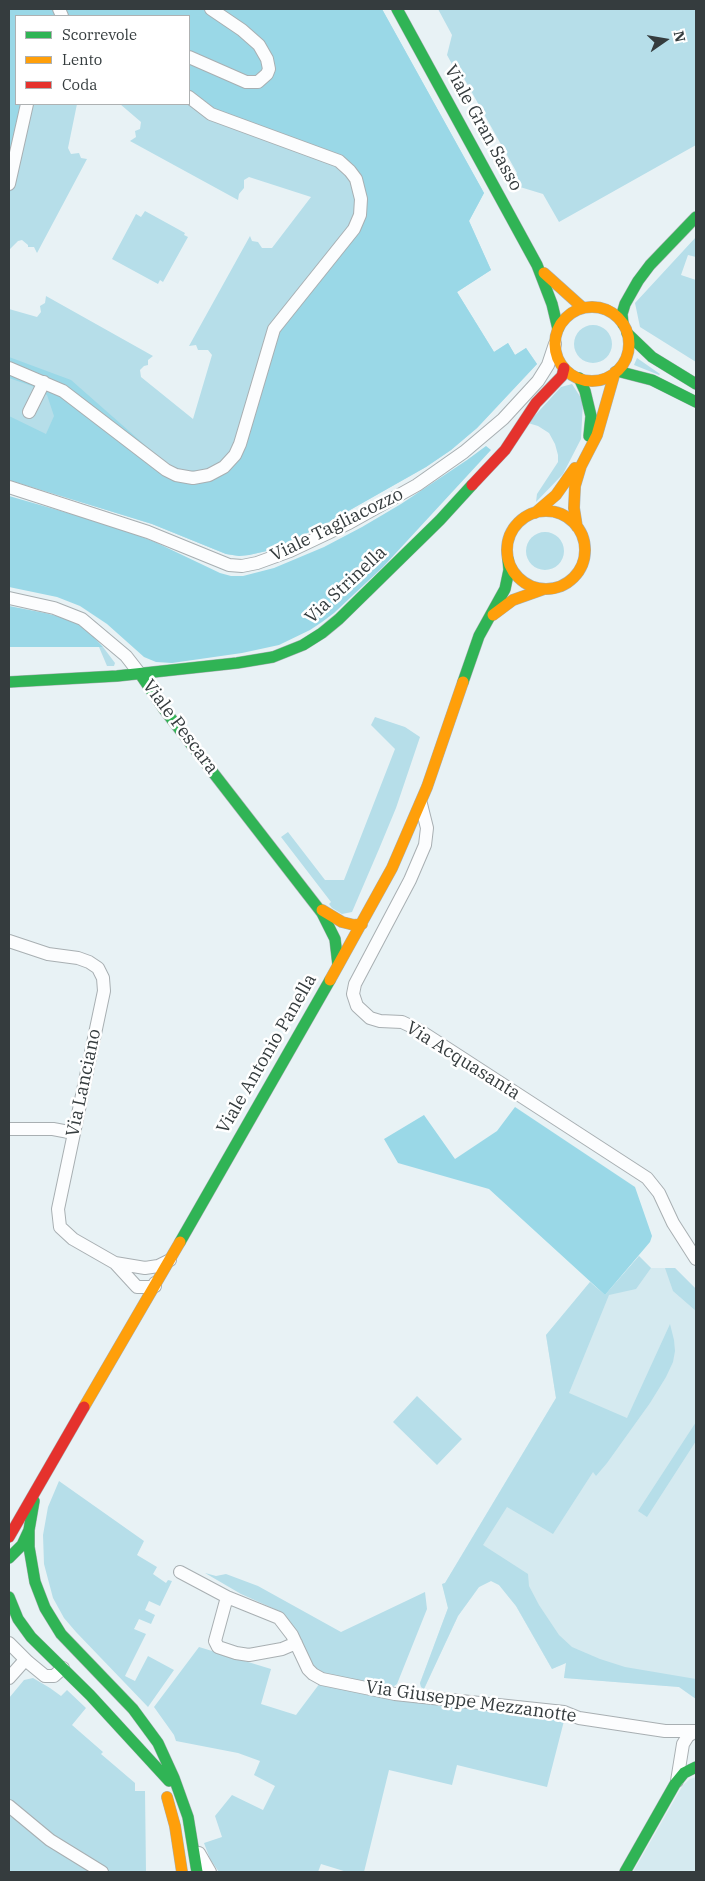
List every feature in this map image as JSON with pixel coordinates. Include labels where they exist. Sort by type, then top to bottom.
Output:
[{"type":"main road","name":"Viale Gran Sasso","points":[[397,9],[537,265],[552,304],[558,329]]},
{"type":"main road","points":[[621,289],[650,266],[696,217]]},
{"type":"main road","name":"Viale Gran Sasso","points":[[537,265],[556,286],[588,307]]},
{"type":"main road","points":[[579,378],[585,390],[591,416],[588,440],[580,459],[563,486],[550,501],[535,513],[524,518],[516,526],[510,536],[507,547],[508,559],[513,571],[521,580],[531,586],[544,589],[564,585],[579,571],[583,560],[584,548],[582,537],[577,527],[574,508],[575,486],[597,435],[616,371],[627,356],[628,342],[622,314],[627,300],[650,266]]},
{"type":"main road","points":[[605,300],[568,316],[558,329],[555,344],[557,354],[564,368],[579,378],[596,380],[616,371],[633,374],[652,380],[696,402]]},
{"type":"main road","points":[[588,307],[607,310],[616,316],[652,357],[696,384]]},
{"type":"main road","name":"Via Strinella","points":[[9,682],[140,674],[237,663],[273,657],[294,650],[322,633],[440,520],[498,458],[536,403],[562,376],[564,368]]},
{"type":"main road","points":[[535,513],[547,511],[558,514],[568,519],[577,527]]},
{"type":"main road","name":"Viale Antonio Panella","points":[[9,1537],[362,924],[398,856],[421,804],[482,630],[505,589],[509,570],[508,559]]},
{"type":"main road","name":"Viale Antonio Panella","points":[[482,630],[491,617],[504,606],[522,596],[544,589]]},
{"type":"main road","name":"Viale Pescara","points":[[140,674],[169,715],[315,904],[333,935],[338,951],[338,965]]},
{"type":"main road","name":"Viale Pescara","points":[[315,904],[327,914],[342,922],[354,925],[362,924]]},
{"type":"main road","name":"Viale Antonio Panella","points":[[43,1476],[34,1500],[29,1530],[32,1569],[37,1589],[47,1614],[67,1641],[118,1692],[148,1728],[163,1753],[183,1803],[191,1830],[197,1872]]},
{"type":"main road","points":[[9,1558],[22,1545],[29,1530]]},
{"type":"main road","name":"Viale Antonio Panella","points":[[9,1596],[16,1615],[24,1628],[159,1769],[173,1786],[183,1803]]},
{"type":"main road","name":"Viale Antonio Panella","points":[[129,1736],[159,1778],[168,1799],[176,1826],[182,1872]]},
{"type":"main road","points":[[625,1872],[676,1784],[684,1774],[696,1767]]},
{"type":"street","points":[[190,57],[246,82],[258,82],[267,74],[269,69],[267,59],[259,45],[249,35],[211,9]]},
{"type":"street","points":[[9,368],[63,391],[171,472],[182,476],[204,477],[215,473],[228,464],[238,450],[274,329],[356,224],[361,210],[361,194],[356,179],[343,164],[330,156],[211,114],[190,98]]},
{"type":"street","points":[[9,184],[26,105]]},
{"type":"street","name":"Viale Tagliacozzo","points":[[9,487],[139,529],[229,565],[242,566],[257,563],[309,542],[348,523],[416,485],[464,452],[503,419],[538,381],[548,365],[555,344]]},
{"type":"street","points":[[29,412],[44,382]]},
{"type":"street","name":"Viale Pescara","points":[[9,598],[54,608],[82,619],[126,656],[140,674]]},
{"type":"street","name":"Via Acquasanta","points":[[421,804],[427,828],[425,845],[410,880],[354,984],[353,994],[357,1006],[370,1018],[380,1021],[402,1022],[419,1030],[647,1178],[659,1193],[675,1228],[696,1259]]},
{"type":"street","name":"Via Lanciano","points":[[9,941],[48,954],[78,958],[89,962],[98,968],[103,978],[104,991],[58,1209],[58,1221],[68,1236],[115,1263],[133,1284],[141,1288],[155,1286]]},
{"type":"street","points":[[9,1129],[53,1129],[74,1133]]},
{"type":"street","name":"Via Lanciano","points":[[115,1263],[137,1267],[158,1266],[170,1260]]},
{"type":"street","points":[[137,1267],[152,1275],[155,1286]]},
{"type":"street","name":"Via Lanciano","points":[[129,1279],[136,1298],[136,1319]]},
{"type":"street","name":"Via Giuseppe Mezzanotte","points":[[180,1572],[227,1597],[276,1616],[285,1624],[310,1671],[322,1679],[395,1694],[564,1712],[578,1718],[665,1731],[696,1731]]},
{"type":"street","points":[[227,1597],[214,1642],[218,1647],[250,1655],[282,1649],[296,1642]]},
{"type":"street","points":[[9,1643],[25,1660],[47,1676],[54,1676],[63,1668]]},
{"type":"street","points":[[9,1678],[25,1660]]},
{"type":"street","points":[[665,1731],[676,1742],[681,1758]]},
{"type":"street","points":[[676,1784],[684,1740],[696,1731]]},
{"type":"street","points":[[9,1806],[50,1840],[102,1872]]},
{"type":"street","points":[[191,1830],[199,1853],[210,1872]]},
{"type":"shaded area","points":[[9,9],[382,9],[484,193],[469,221],[491,270],[457,292],[494,352],[508,343],[515,355],[526,348],[537,364],[477,428],[451,450],[426,467],[320,527],[271,550],[249,555],[226,554],[152,524],[9,480],[9,309],[37,317],[41,312],[40,306],[45,303],[46,296],[153,356],[148,360],[148,365],[140,370],[141,377],[193,419],[212,355],[208,350],[198,350],[196,345],[189,346],[250,236],[252,241],[258,242],[262,248],[272,248],[311,197],[249,177],[244,180],[244,188],[239,194],[238,200],[130,141],[136,137],[135,131],[140,129],[141,122],[121,105],[190,105],[190,15],[15,15],[15,105],[77,105],[68,148],[71,154],[79,153],[81,158],[87,159],[37,253],[34,247],[28,247],[22,240],[18,241],[9,250]]},
{"type":"shaded area","points":[[9,9],[382,9],[484,193],[469,221],[491,270],[457,292],[494,352],[508,343],[515,355],[526,348],[537,364],[477,428],[451,450],[426,467],[320,527],[271,550],[239,556],[226,554],[152,524],[9,480],[9,416],[46,434],[54,416],[47,395],[32,386],[9,378],[9,357],[71,380],[163,461],[172,466],[187,471],[210,468],[222,460],[235,441],[270,326],[346,229],[354,215],[356,199],[349,180],[341,169],[328,161],[208,119],[188,105],[190,105],[190,15],[15,15],[15,105],[33,105],[15,186],[9,193]]},
{"type":"shaded area","points":[[438,9],[696,9],[696,145],[559,222],[543,194],[520,187],[514,176],[517,173],[456,64],[453,66],[447,55],[452,35]]},
{"type":"shaded area","points":[[145,211],[185,233],[184,235],[188,237],[163,282],[160,280],[158,284],[112,259],[136,214],[141,217]]},
{"type":"shaded area","points":[[696,237],[696,257],[688,255],[681,275],[696,280],[696,362],[640,327],[635,303]]},
{"type":"shaded area","points":[[593,325],[607,330],[612,344],[607,358],[593,363],[579,358],[574,344],[579,330]]},
{"type":"shaded area","points":[[637,358],[660,374],[634,365]]},
{"type":"shaded area","points":[[572,384],[583,401],[581,439],[563,474],[536,502],[537,494],[558,462],[558,455],[549,433],[538,426],[528,423],[561,387]]},
{"type":"shaded area","points":[[486,446],[491,450],[383,567],[322,622],[279,645],[242,653],[172,663],[156,662],[144,657],[107,624],[80,606],[57,597],[9,587],[9,496],[113,526],[155,542],[220,573],[231,576],[243,576],[274,568],[324,547],[362,527],[401,504]]},
{"type":"shaded area","points":[[545,532],[559,537],[564,551],[559,565],[545,570],[531,565],[526,551],[531,537]]},
{"type":"shaded area","points":[[9,606],[72,620],[90,633],[103,647],[9,647]]},
{"type":"shaded area","points":[[99,647],[103,647],[115,663],[114,666],[107,666]]},
{"type":"shaded area","points":[[375,717],[405,727],[420,737],[396,808],[352,912],[342,914],[332,908],[329,904],[331,902],[281,837],[288,832],[325,880],[344,880],[395,749],[371,725]]},
{"type":"shaded area","points":[[515,1107],[635,1187],[652,1236],[650,1242],[605,1295],[489,1189],[398,1163],[384,1139],[424,1115],[455,1159],[497,1131]]},
{"type":"shaded area","points":[[639,1256],[651,1268],[675,1268],[696,1289],[696,1699],[679,1687],[564,1678],[566,1663],[552,1669],[516,1606],[499,1585],[491,1581],[479,1587],[458,1616],[424,1689],[420,1683],[448,1608],[442,1584],[445,1583],[556,1398],[546,1335],[590,1282],[605,1295]]},
{"type":"shaded area","points":[[639,1256],[651,1268],[636,1289],[609,1295],[569,1393],[627,1418],[670,1324],[675,1351],[673,1362],[666,1377],[650,1403],[607,1463],[596,1476],[593,1472],[553,1534],[507,1507],[483,1545],[528,1574],[529,1586],[539,1605],[559,1635],[572,1647],[625,1667],[696,1679],[696,1699],[679,1687],[564,1678],[566,1663],[552,1669],[516,1606],[499,1585],[491,1581],[479,1587],[458,1616],[424,1689],[420,1683],[448,1608],[442,1584],[445,1583],[556,1398],[546,1335],[590,1282],[605,1295]]},
{"type":"shaded area","points":[[665,1268],[675,1268],[696,1289],[696,1311],[673,1291]]},
{"type":"shaded area","points":[[417,1396],[462,1439],[437,1465],[393,1422]]},
{"type":"shaded area","points":[[696,1422],[696,1441],[647,1517],[638,1511]]},
{"type":"shaded area","points":[[59,1481],[144,1541],[137,1555],[157,1567],[153,1574],[166,1583],[168,1580],[172,1581],[160,1606],[149,1601],[145,1610],[155,1615],[151,1624],[139,1619],[134,1629],[146,1634],[125,1676],[135,1681],[148,1656],[174,1670],[148,1707],[76,1632],[64,1618],[53,1598],[44,1564],[43,1535],[48,1507]]},
{"type":"shaded area","points":[[205,1573],[216,1576],[226,1574],[258,1586],[341,1632],[425,1592],[427,1609],[397,1684],[390,1689],[322,1673],[314,1667],[298,1635],[285,1615],[241,1594]]},
{"type":"shaded area","points":[[199,1647],[271,1669],[261,1704],[296,1715],[320,1683],[565,1717],[547,1787],[457,1765],[452,1785],[389,1770],[364,1872],[347,1872],[321,1864],[318,1872],[219,1872],[210,1859],[204,1843],[222,1837],[215,1816],[232,1795],[263,1810],[275,1786],[254,1775],[260,1761],[238,1753],[176,1741],[174,1735],[154,1707]]},
{"type":"shaded area","points":[[33,1678],[61,1696],[67,1690],[86,1708],[72,1725],[103,1752],[101,1754],[135,1783],[135,1791],[145,1791],[146,1872],[9,1872],[9,1698],[24,1680]]},
{"type":"shaded area","points":[[696,1777],[696,1872],[633,1872],[683,1785]]},
{"type":"traffic: fast","points":[[397,9],[537,265],[552,304],[558,329]]},
{"type":"traffic: fast","points":[[623,324],[622,314],[625,304],[638,281],[650,265],[696,217]]},
{"type":"traffic: fast","points":[[627,333],[652,357],[696,384]]},
{"type":"traffic: fast","points":[[617,371],[652,380],[696,402]]},
{"type":"traffic: fast","points":[[579,378],[585,391],[591,416],[589,436]]},
{"type":"traffic: fast","points":[[9,682],[117,676],[237,663],[273,657],[303,645],[339,619],[440,520],[472,485]]},
{"type":"traffic: fast","points":[[463,682],[479,636],[505,589],[509,570],[508,559]]},
{"type":"traffic: fast","points":[[140,674],[163,708],[322,913],[335,939],[338,965]]},
{"type":"traffic: fast","points":[[180,1242],[330,980]]},
{"type":"traffic: fast","points":[[34,1501],[29,1530],[29,1547],[35,1582],[45,1608],[61,1634],[133,1709],[158,1743],[174,1778],[188,1817],[197,1872]]},
{"type":"traffic: fast","points":[[9,1558],[22,1545],[29,1530]]},
{"type":"traffic: fast","points":[[9,1597],[18,1619],[31,1637],[90,1695],[169,1781]]},
{"type":"traffic: fast","points":[[625,1872],[675,1784],[684,1773],[696,1767]]},
{"type":"traffic: slow","points":[[544,273],[583,308]]},
{"type":"traffic: slow","points":[[592,307],[606,310],[618,318],[626,330],[629,344],[626,358],[618,370],[606,378],[592,381],[578,378],[566,370],[558,358],[555,344],[558,330],[566,318],[578,310],[592,307]]},
{"type":"traffic: slow","points":[[577,527],[574,508],[575,486],[581,466],[597,435],[615,372]]},
{"type":"traffic: slow","points":[[535,513],[556,495],[575,468]]},
{"type":"traffic: slow","points":[[546,511],[561,514],[573,523],[582,535],[585,550],[582,565],[573,577],[561,586],[546,589],[531,586],[519,577],[510,565],[507,550],[510,535],[519,523],[531,514],[546,511]]},
{"type":"traffic: slow","points":[[493,615],[513,600],[544,589]]},
{"type":"traffic: slow","points":[[330,980],[392,868],[427,787],[463,682]]},
{"type":"traffic: slow","points":[[322,910],[342,922],[354,925],[362,924]]},
{"type":"traffic: slow","points":[[84,1407],[180,1242]]},
{"type":"traffic: slow","points":[[167,1797],[175,1826],[182,1872]]},
{"type":"traffic: jam","points":[[472,485],[505,450],[536,403],[562,376],[564,368]]},
{"type":"traffic: jam","points":[[9,1537],[84,1407]]}]
